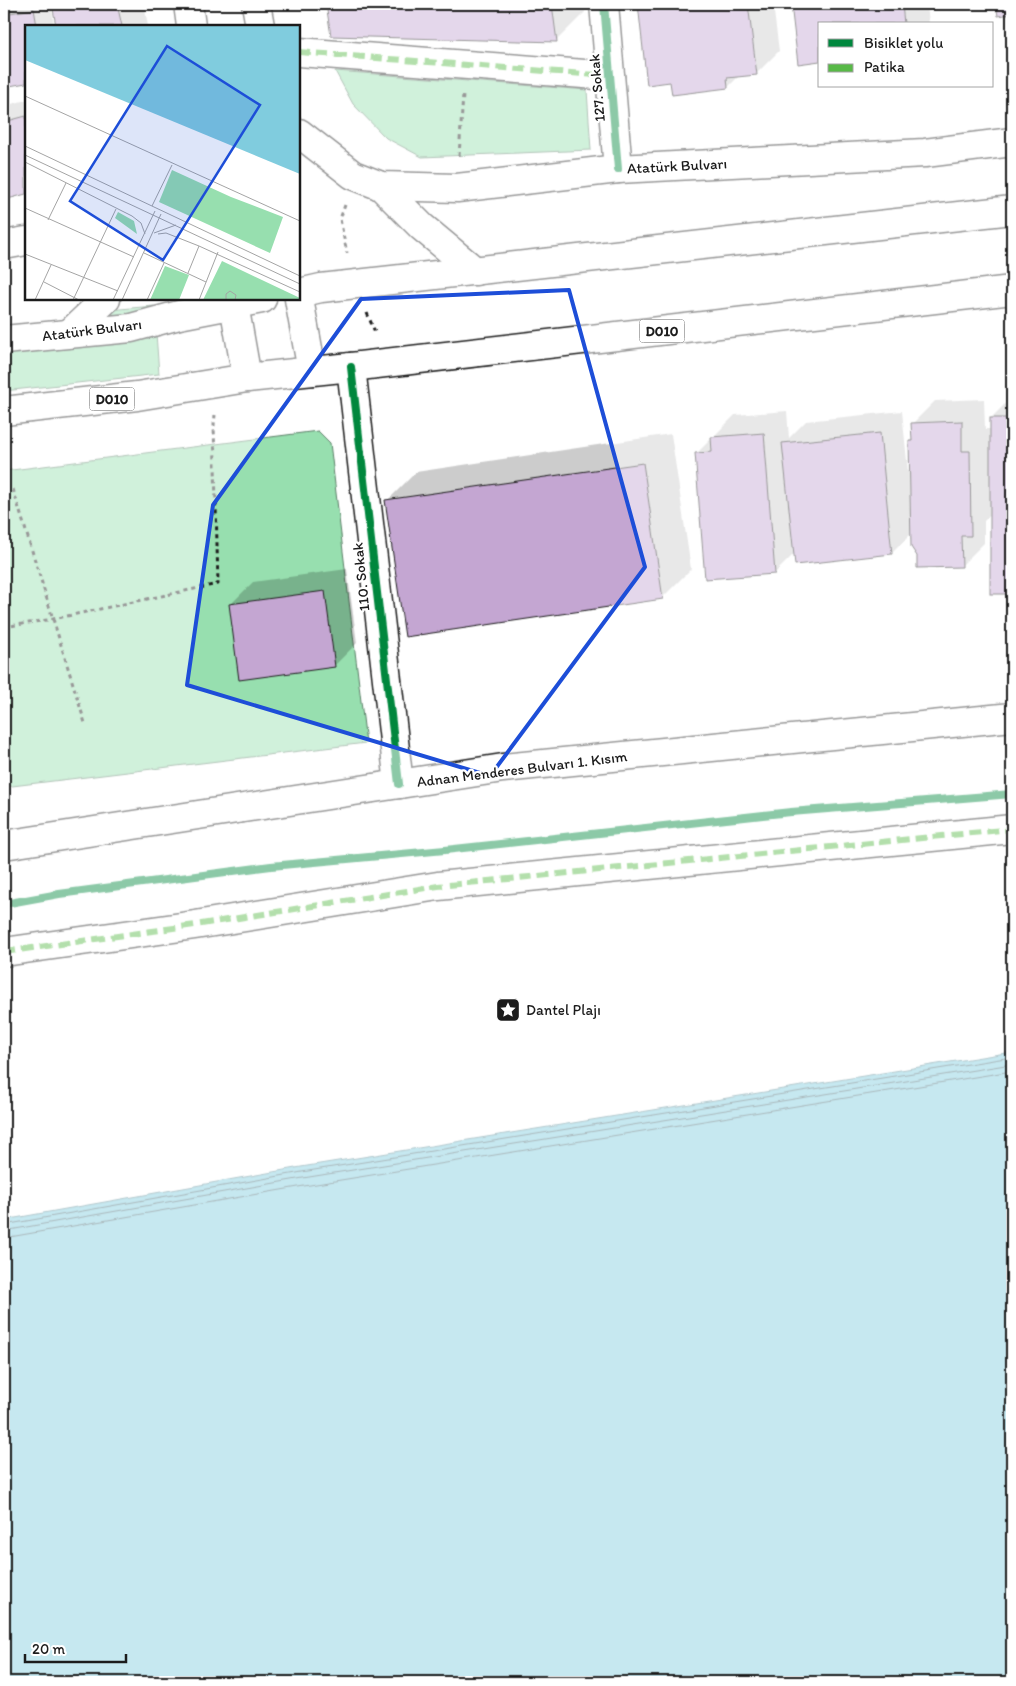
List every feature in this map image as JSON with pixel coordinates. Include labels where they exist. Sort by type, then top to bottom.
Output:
[{"type":"main road","points":[[188,4],[191,25]]},
{"type":"main road","points":[[256,4],[260,25]]},
{"type":"main road","name":"127. Sokak","points":[[604,4],[618,169]]},
{"type":"main road","points":[[300,52],[610,76]]},
{"type":"main road","name":"Atatürk Bulvarı","points":[[300,134],[354,175],[382,186],[457,188],[618,169],[925,153],[1012,142]]},
{"type":"main road","points":[[382,186],[422,226],[475,271]]},
{"type":"main road","points":[[982,214],[1012,195]]},
{"type":"main road","points":[[312,371],[306,293],[475,271],[1012,210]]},
{"type":"main road","points":[[4,245],[25,241]]},
{"type":"main road","name":"D010","points":[[4,411],[137,396],[247,378],[351,368],[1012,290]]},
{"type":"main road","points":[[70,333],[105,300]]},
{"type":"main road","name":"Atatürk Bulvarı","points":[[4,340],[131,328],[233,301],[248,300]]},
{"type":"main road","points":[[233,301],[247,378]]},
{"type":"main road","name":"110. Sokak","points":[[351,368],[399,784]]},
{"type":"main road","name":"Adnan Menderes Bulvarı 1. Kısım","points":[[4,845],[503,768],[1012,717]]},
{"type":"main road","points":[[4,952],[196,926],[438,886],[1012,829]]},
{"type":"path","points":[[457,188],[465,64]]},
{"type":"path","points":[[4,627],[53,619],[218,584],[214,425],[219,383]]},
{"type":"path","points":[[13,489],[85,723]]},
{"type":"highlighted area","points":[[569,290],[645,567],[490,776],[187,685],[213,505],[361,299]]},
{"type":"green space","points":[[335,71],[587,90],[591,150],[422,157],[386,138],[353,104]]},
{"type":"green space","points":[[154,306],[159,374],[4,391],[4,330],[120,309]]},
{"type":"green space","points":[[318,431],[330,443],[366,743],[4,787],[4,471]]},
{"type":"water","points":[[1012,1052],[1012,1682],[4,1682],[4,1220],[301,1167]]},
{"type":"building","points":[[84,4],[117,4],[122,25],[56,25],[53,9]]},
{"type":"building","points":[[326,4],[552,4],[557,42],[331,36]]},
{"type":"building","points":[[638,4],[748,4],[757,75],[727,78],[728,88],[672,95],[670,82],[647,85]]},
{"type":"building","points":[[791,4],[902,4],[904,22],[818,22],[818,61],[798,64]]},
{"type":"building","points":[[996,4],[1012,4],[1012,14],[998,16]]},
{"type":"building","points":[[34,9],[37,25],[25,25],[25,83],[4,87],[4,14]]},
{"type":"building","points":[[25,116],[25,194],[4,200],[4,122]]},
{"type":"building","points":[[990,418],[1012,418],[1012,594],[990,594]]},
{"type":"building","points":[[962,421],[962,451],[970,451],[971,536],[961,536],[962,567],[917,568],[917,556],[911,547],[909,441],[912,441],[911,423]]},
{"type":"building","points":[[764,433],[775,574],[705,579],[695,453],[712,452],[711,437]]},
{"type":"building","points":[[880,433],[892,554],[795,565],[782,443]]},
{"type":"building","points":[[643,463],[663,599],[405,637],[385,500]]},
{"type":"building","points":[[325,591],[335,667],[239,680],[229,604]]},
{"type":"marked path","points":[[300,52],[610,76]]},
{"type":"marked path","points":[[4,952],[195,925],[438,886],[1012,829]]},
{"type":"cycle path","points":[[604,4],[618,169]]},
{"type":"cycle path","points":[[351,367],[399,784]]},
{"type":"cycle path","points":[[4,904],[59,894],[271,866],[445,850],[791,812],[1012,794]]},
{"type":"place","name":"Dantel Plajı","points":[[508,1010]]}]
